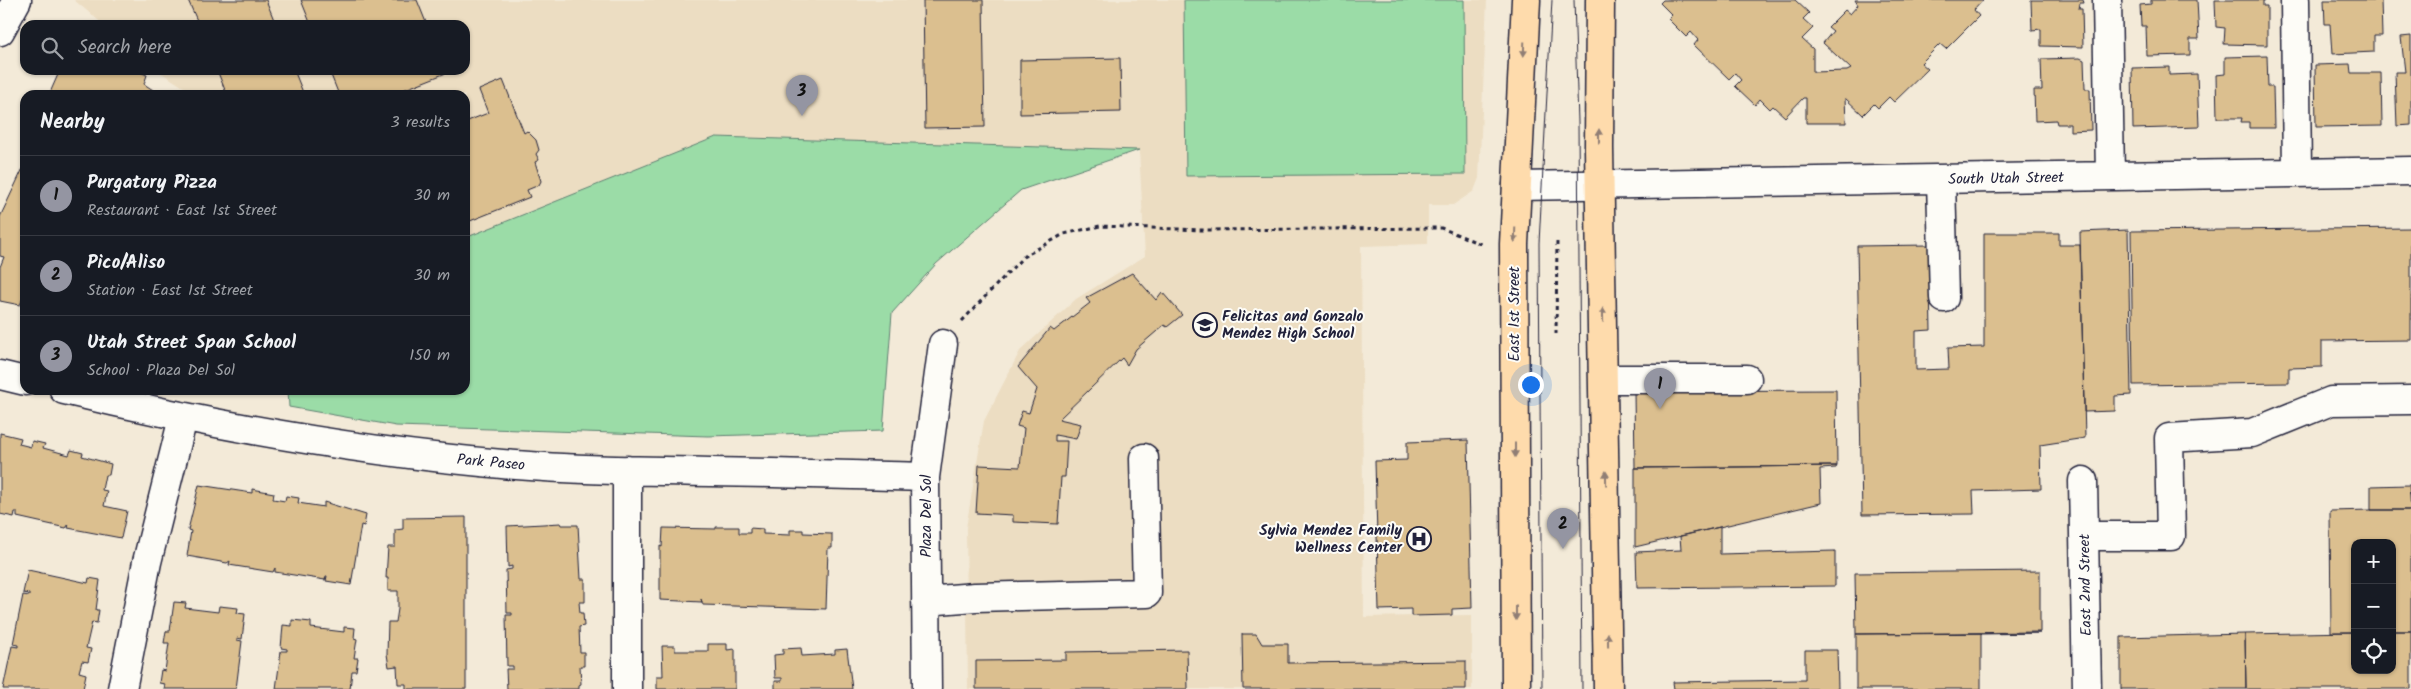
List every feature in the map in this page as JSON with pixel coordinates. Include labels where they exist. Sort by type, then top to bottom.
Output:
[{"type":"main road","name":"East 1st Street","points":[[1516,689],[1514,317],[1517,186],[1526,0]]},
{"type":"main road","points":[[1600,0],[1608,689]]},
{"type":"street","points":[[0,31],[17,0]]},
{"type":"street","points":[[2107,0],[2110,176]]},
{"type":"street","points":[[2295,0],[2297,173]]},
{"type":"street","name":"South Utah Street","points":[[1517,186],[2411,171]]},
{"type":"street","points":[[1941,179],[1944,298]]},
{"type":"street","name":"Plaza Del Sol","points":[[927,689],[925,476],[943,344]]},
{"type":"street","points":[[0,375],[20,380]]},
{"type":"street","points":[[1605,379],[1747,379]]},
{"type":"street","name":"Park Paseo","points":[[85,395],[183,418],[371,450],[504,464],[627,470],[925,476]]},
{"type":"street","points":[[2084,536],[2171,536],[2169,438],[2252,434],[2331,401],[2411,400]]},
{"type":"street","points":[[122,689],[147,562],[183,418]]},
{"type":"street","points":[[926,601],[975,597],[1147,593],[1144,458]]},
{"type":"street","points":[[627,470],[627,689]]},
{"type":"street","name":"East 2nd Street","points":[[2083,482],[2087,689]]},
{"type":"path","points":[[943,344],[982,298],[1022,257],[1064,234],[1100,226],[1202,230],[1441,228],[1485,246]]},
{"type":"path","points":[[1556,334],[1557,242]]},
{"type":"shaded area","name":"Felicitas and Gonzalo Mendez High School","points":[[74,0],[1487,0],[1479,178],[1474,191],[1453,205],[1428,205],[1428,244],[1361,246],[1364,617],[1472,615],[1472,689],[968,689],[966,528],[984,421],[1020,351],[1076,299],[1145,256],[1139,150],[716,137],[470,236],[470,90],[188,90],[165,75],[470,75],[470,20],[98,20]]},
{"type":"green space","points":[[1184,0],[1464,0],[1465,174],[1186,176]]},
{"type":"green space","points":[[716,137],[1139,150],[1021,190],[936,264],[892,313],[883,431],[708,436],[396,426],[289,407],[288,395],[470,395],[470,236]]},
{"type":"building","points":[[188,0],[266,0],[274,20],[197,20]]},
{"type":"building","points":[[301,0],[417,0],[425,20],[309,20]]},
{"type":"building","points":[[923,0],[983,0],[985,127],[925,128]]},
{"type":"building","points":[[1663,0],[1795,0],[1809,13],[1803,19],[1813,28],[1802,39],[1813,49],[1813,72],[1847,71],[1851,69],[1823,43],[1833,31],[1828,27],[1845,10],[1850,14],[1858,5],[1855,0],[1983,0],[1974,10],[1979,16],[1946,49],[1940,44],[1921,63],[1928,69],[1894,102],[1889,97],[1878,108],[1874,104],[1863,115],[1845,98],[1846,123],[1806,123],[1806,98],[1803,98],[1785,117],[1773,106],[1770,109],[1760,99],[1755,105],[1735,86],[1741,80],[1735,73],[1729,79],[1694,45],[1698,40],[1691,32],[1686,37],[1668,19],[1672,15],[1660,3]]},
{"type":"building","points":[[2031,0],[2083,0],[2084,3],[2080,3],[2079,9],[2082,9],[2083,47],[2041,46],[2041,29],[2032,30]]},
{"type":"building","points":[[2151,0],[2197,0],[2199,39],[2190,39],[2190,55],[2147,56],[2146,26],[2141,26],[2140,5],[2151,4]]},
{"type":"building","points":[[2215,0],[2267,0],[2263,1],[2263,6],[2267,6],[2267,45],[2224,44],[2225,28],[2216,27]]},
{"type":"building","points":[[2324,0],[2381,0],[2382,36],[2374,36],[2374,52],[2332,54],[2330,24],[2325,24]]},
{"type":"building","points":[[2411,36],[2411,125],[2397,126],[2395,72],[2405,72],[2401,37]]},
{"type":"building","points":[[2267,56],[2268,87],[2273,87],[2274,128],[2249,128],[2249,122],[2241,122],[2242,118],[2217,118],[2216,75],[2225,74],[2225,57]]},
{"type":"building","points":[[1120,58],[1121,112],[1020,114],[1020,60]]},
{"type":"building","points":[[2080,58],[2084,60],[2085,89],[2090,89],[2091,130],[2070,131],[2070,124],[2057,124],[2056,120],[2035,121],[2034,90],[2042,90],[2041,59]]},
{"type":"building","points":[[2350,64],[2351,73],[2381,73],[2382,126],[2316,127],[2315,65]]},
{"type":"building","points":[[2169,67],[2169,75],[2197,74],[2199,127],[2133,129],[2132,68]]},
{"type":"building","points":[[58,75],[147,75],[144,84],[153,90],[51,90]]},
{"type":"building","points":[[219,75],[296,75],[302,90],[225,90]]},
{"type":"building","points":[[331,75],[441,75],[403,90],[337,90]]},
{"type":"building","points":[[503,80],[524,133],[527,131],[536,140],[539,150],[536,154],[539,160],[535,162],[541,181],[539,185],[527,190],[530,197],[470,221],[470,120],[488,113],[479,90]]},
{"type":"building","points":[[20,175],[20,305],[0,301],[0,267],[4,257],[0,256],[0,217]]},
{"type":"building","points":[[2411,228],[2411,340],[2322,341],[2322,367],[2289,368],[2289,383],[2133,385],[2131,231]]},
{"type":"building","points":[[2128,230],[2131,395],[2115,396],[2115,411],[2084,412],[2080,232]]},
{"type":"building","points":[[1984,233],[2059,233],[2059,245],[2080,245],[2085,438],[2040,445],[2041,489],[1973,491],[1974,514],[1862,515],[1857,246],[1929,245],[1931,330],[1916,331],[1916,370],[1949,369],[1948,348],[1984,347]]},
{"type":"building","points":[[1132,273],[1156,300],[1162,292],[1182,315],[1167,327],[1164,325],[1136,349],[1127,365],[1122,358],[1059,419],[1081,424],[1076,439],[1055,435],[1055,441],[1067,441],[1065,477],[1061,477],[1058,524],[1013,522],[1013,515],[976,513],[979,465],[1020,467],[1024,428],[1017,426],[1022,411],[1029,413],[1037,389],[1018,367],[1050,328],[1054,331],[1090,303],[1086,298]]},
{"type":"building","points":[[1836,390],[1837,466],[1635,468],[1634,391]]},
{"type":"building","points":[[0,433],[21,438],[19,444],[31,447],[32,441],[45,444],[43,448],[69,455],[71,450],[83,453],[82,456],[111,464],[109,475],[105,475],[102,490],[107,491],[104,506],[127,511],[121,538],[68,528],[69,524],[66,528],[17,517],[17,512],[15,512],[14,517],[0,514]]},
{"type":"building","points":[[1468,440],[1472,608],[1452,609],[1452,615],[1411,616],[1411,609],[1379,610],[1375,461],[1407,460],[1407,442]]},
{"type":"building","points":[[1837,466],[1836,468],[1820,469],[1821,503],[1635,547],[1635,468]]},
{"type":"building","points":[[199,485],[252,493],[252,489],[274,493],[273,499],[285,501],[286,496],[299,498],[298,503],[324,507],[324,502],[366,515],[364,526],[361,525],[351,585],[326,581],[327,576],[325,580],[275,572],[275,568],[273,572],[229,565],[230,561],[227,563],[187,556],[191,531],[188,530]]},
{"type":"building","points":[[2409,485],[2411,510],[2371,510],[2371,486]]},
{"type":"building","points":[[2411,510],[2411,631],[2396,631],[2396,539],[2351,539],[2351,632],[2331,632],[2330,511]]},
{"type":"building","points":[[466,517],[466,689],[406,689],[406,684],[398,684],[397,666],[389,667],[387,654],[388,622],[396,622],[398,609],[398,591],[388,591],[388,578],[386,578],[388,547],[395,547],[395,530],[403,529],[403,518]]},
{"type":"building","points":[[561,523],[562,525],[578,525],[581,579],[585,579],[585,602],[579,602],[580,613],[583,613],[584,626],[579,627],[580,652],[584,652],[584,666],[580,666],[581,684],[579,689],[507,689],[506,669],[513,669],[513,666],[507,666],[506,615],[512,615],[512,613],[507,613],[506,570],[512,569],[512,566],[508,567],[507,526]]},
{"type":"building","points":[[716,527],[739,527],[739,533],[750,533],[750,528],[763,529],[763,534],[790,535],[790,530],[803,530],[803,533],[832,534],[832,548],[828,548],[826,609],[703,605],[702,602],[660,600],[660,546],[662,547],[663,528],[716,529]]},
{"type":"building","points":[[1720,527],[1720,554],[1835,551],[1835,586],[1637,588],[1636,552],[1681,550],[1680,536]]},
{"type":"building","points":[[28,570],[88,583],[89,578],[100,580],[96,610],[99,610],[97,623],[92,622],[86,648],[91,649],[88,662],[82,661],[79,672],[86,674],[83,689],[3,689],[12,646],[18,647],[18,645],[13,644],[23,595],[29,596],[29,594],[23,593]]},
{"type":"building","points":[[2040,571],[2040,632],[1856,634],[1855,573]]},
{"type":"building","points":[[174,602],[186,603],[185,608],[218,612],[219,606],[238,608],[237,613],[245,614],[242,639],[237,638],[237,640],[242,641],[236,689],[164,689],[165,684],[159,683],[161,670],[165,671],[169,643],[164,643],[166,631],[170,631]]},
{"type":"building","points":[[292,620],[311,622],[311,628],[344,632],[344,627],[355,628],[354,638],[357,639],[354,658],[358,658],[356,671],[352,671],[350,689],[276,689],[281,651],[287,651],[287,649],[281,648],[283,625],[292,626]]},
{"type":"building","points":[[2396,631],[2411,631],[2411,689],[2246,689],[2245,634],[2351,632],[2351,674],[2396,674]]},
{"type":"building","points":[[2040,633],[1981,634],[1981,689],[1856,689],[1856,634]]},
{"type":"building","points":[[1242,634],[1256,634],[1262,644],[1288,644],[1288,663],[1466,661],[1466,689],[1243,689]]},
{"type":"building","points":[[2245,634],[2246,689],[2121,689],[2121,637]]},
{"type":"building","points":[[708,644],[727,644],[727,650],[735,649],[735,689],[657,689],[657,676],[663,676],[662,646],[675,646],[675,651],[708,651]]},
{"type":"building","points":[[801,648],[802,656],[835,654],[835,650],[847,649],[852,689],[775,689],[775,681],[782,681],[782,678],[775,678],[774,655],[783,654],[783,649]]},
{"type":"building","points":[[1187,650],[1188,689],[976,689],[976,661],[1066,660],[1066,652]]},
{"type":"building","points":[[1805,650],[1837,650],[1838,689],[1674,689],[1673,682],[1805,680]]},
{"type":"tram line","points":[[1542,689],[1539,243],[1552,0]]},
{"type":"tram line","points":[[1574,0],[1578,122],[1582,689]]},
{"type":"place","name":"Utah Street Span School","points":[[802,116]]},
{"type":"place","name":"Felicitas and Gonzalo Mendez High School","points":[[1205,325]]},
{"type":"place","name":"Purgatory Pizza","points":[[1660,409]]},
{"type":"place","name":"Sylvia Mendez Family Wellness Center","points":[[1419,539]]},
{"type":"place","name":"Pico/Aliso","points":[[1563,549]]}]
